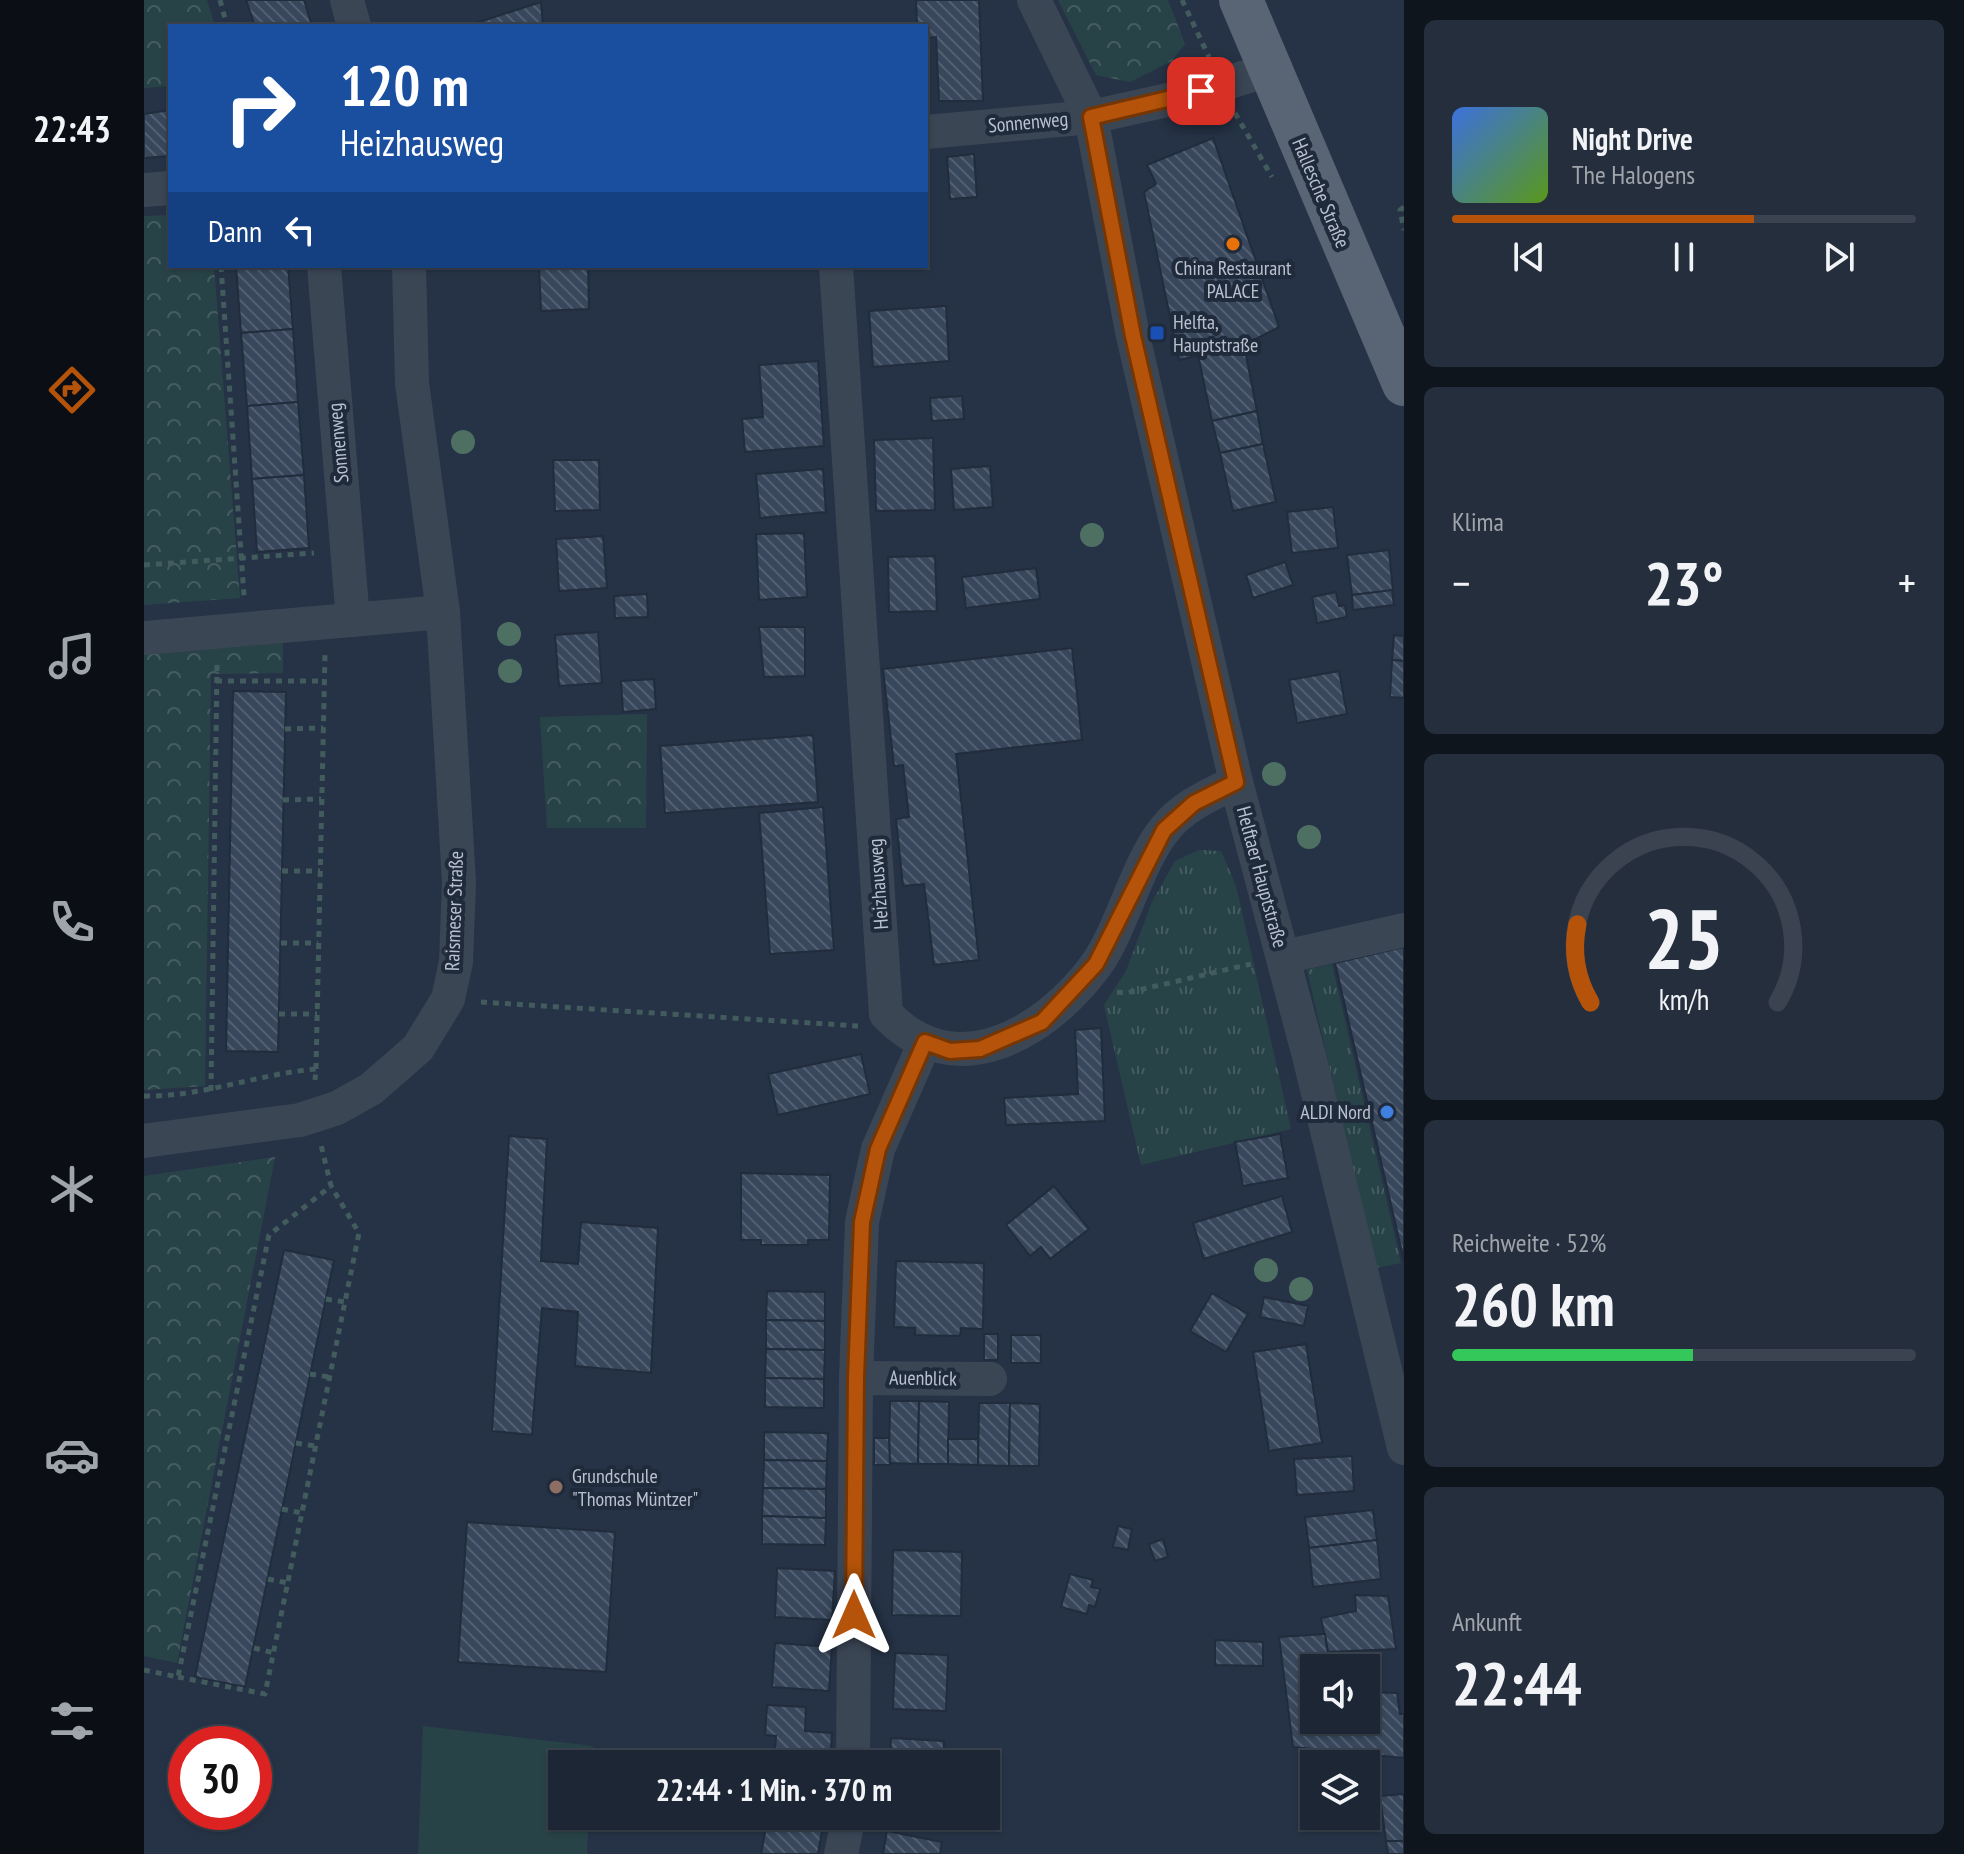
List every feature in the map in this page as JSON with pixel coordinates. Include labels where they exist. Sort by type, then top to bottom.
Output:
[{"type":"main road","name":"Hallesche Straße","points":[[1241,0],[1404,384]]},
{"type":"street","points":[[347,0],[353,24]]},
{"type":"street","points":[[1034,0],[1091,117]]},
{"type":"street","name":"Sonnenweg","points":[[928,132],[1091,117],[1220,86],[1269,70]]},
{"type":"street","name":"Helftaer Hauptstraße","points":[[1091,117],[1133,336],[1236,782],[1284,957],[1404,1448]]},
{"type":"street","points":[[144,190],[168,188]]},
{"type":"street","name":"Sonnenweg","points":[[324,268],[347,550],[339,621]]},
{"type":"street","name":"Raismeser Straße","points":[[144,1141],[315,1116],[337,1108],[371,1089],[418,1048],[448,999],[456,962],[459,882],[443,612],[412,383],[409,268]]},
{"type":"street","name":"Heizhausweg","points":[[836,268],[886,1014],[892,1020]]},
{"type":"street","points":[[144,638],[443,612]]},
{"type":"street","points":[[892,1020],[925,1042],[950,1051],[980,1049],[1042,1022],[1096,964],[1164,830],[1194,803],[1236,782]]},
{"type":"street","points":[[1284,957],[1404,930]]},
{"type":"street","points":[[853,1750],[856,1378],[862,1222],[878,1149],[925,1042]]},
{"type":"street","name":"Auenblick","points":[[856,1378],[990,1379]]},
{"type":"street","points":[[841,1854],[846,1830]]},
{"type":"path","points":[[220,0],[226,24]]},
{"type":"path","points":[[1182,0],[1220,86]]},
{"type":"path","points":[[1404,207],[1400,210],[1404,230]]},
{"type":"path","points":[[211,1091],[216,681],[232,630],[241,558],[221,268]]},
{"type":"path","points":[[144,565],[347,550]]},
{"type":"path","points":[[144,1670],[265,1694],[359,1233],[331,1186],[315,1116],[324,681],[339,621]]},
{"type":"path","points":[[216,681],[324,681]]},
{"type":"path","points":[[285,729],[323,728]]},
{"type":"path","points":[[283,800],[321,799]]},
{"type":"path","points":[[282,871],[320,871]]},
{"type":"path","points":[[281,943],[318,943]]},
{"type":"path","points":[[1076,985],[1126,993],[1284,957]]},
{"type":"path","points":[[448,999],[860,1026],[892,1020]]},
{"type":"path","points":[[279,1014],[317,1014]]},
{"type":"path","points":[[144,1096],[211,1091],[274,1073],[316,1069]]},
{"type":"path","points":[[178,1677],[269,1235],[331,1186]]},
{"type":"path","points":[[326,1299],[345,1302]]},
{"type":"path","points":[[310,1374],[329,1377]]},
{"type":"path","points":[[296,1443],[315,1446]]},
{"type":"path","points":[[282,1509],[302,1513]]},
{"type":"path","points":[[268,1579],[288,1583]]},
{"type":"path","points":[[254,1648],[274,1653]]},
{"type":"green space","points":[[144,0],[207,0],[214,24],[168,24],[168,86],[144,88]]},
{"type":"green space","points":[[1058,0],[1168,0],[1185,44],[1172,61],[1130,82],[1096,75]]},
{"type":"green space","points":[[168,215],[168,268],[214,268],[240,598],[144,605],[144,216]]},
{"type":"green space","points":[[283,637],[283,673],[211,674],[205,1086],[144,1090],[144,650]]},
{"type":"green space","points":[[647,714],[646,828],[547,828],[540,717]]},
{"type":"green space","points":[[1199,850],[1221,851],[1236,886],[1291,1129],[1141,1165],[1104,1005],[1126,971],[1152,902],[1175,861]]},
{"type":"green space","points":[[1332,964],[1401,1263],[1376,1268],[1307,970]]},
{"type":"green space","points":[[275,1157],[177,1663],[144,1656],[144,1176]]},
{"type":"green space","points":[[423,1726],[593,1746],[593,1750],[548,1750],[548,1830],[588,1830],[587,1854],[418,1854]]},
{"type":"building","points":[[246,0],[304,0],[311,24],[254,24]]},
{"type":"building","points":[[916,0],[979,0],[983,101],[939,101],[936,37],[928,38],[928,24],[917,24]]},
{"type":"building","points":[[541,2],[543,24],[476,23]]},
{"type":"building","points":[[168,110],[168,156],[144,158],[144,114]]},
{"type":"building","points":[[1213,138],[1279,327],[1244,345],[1179,360],[1144,192],[1156,184],[1147,165]]},
{"type":"building","points":[[974,154],[977,197],[950,199],[947,157]]},
{"type":"building","points":[[236,268],[288,268],[293,329],[241,333]]},
{"type":"building","points":[[539,268],[588,268],[589,309],[541,311]]},
{"type":"building","points":[[946,306],[949,361],[873,367],[869,311]]},
{"type":"building","points":[[293,329],[298,402],[247,406],[241,333]]},
{"type":"building","points":[[1244,345],[1257,411],[1212,421],[1198,355]]},
{"type":"building","points":[[818,361],[824,446],[745,452],[742,419],[763,417],[759,365]]},
{"type":"building","points":[[962,396],[964,419],[932,421],[930,398]]},
{"type":"building","points":[[298,402],[304,475],[252,479],[247,406]]},
{"type":"building","points":[[1257,411],[1263,444],[1220,453],[1212,421]]},
{"type":"building","points":[[933,438],[935,510],[876,511],[874,440]]},
{"type":"building","points":[[1263,444],[1276,502],[1233,511],[1220,453]]},
{"type":"building","points":[[553,460],[599,460],[600,510],[555,511]]},
{"type":"building","points":[[990,466],[993,507],[954,510],[951,469]]},
{"type":"building","points":[[823,469],[826,512],[760,518],[756,474]]},
{"type":"building","points":[[304,475],[309,548],[257,552],[252,479]]},
{"type":"building","points":[[1333,507],[1338,548],[1292,553],[1287,512]]},
{"type":"building","points":[[804,533],[807,597],[759,600],[756,534]]},
{"type":"building","points":[[603,536],[607,588],[559,591],[556,539]]},
{"type":"building","points":[[1389,550],[1393,591],[1352,595],[1347,555]]},
{"type":"building","points":[[935,556],[937,611],[889,612],[888,557]]},
{"type":"building","points":[[1285,562],[1293,585],[1253,598],[1246,575]]},
{"type":"building","points":[[1036,568],[1040,599],[966,608],[962,577]]},
{"type":"building","points":[[1392,590],[1394,605],[1353,610],[1352,595]]},
{"type":"building","points":[[1336,592],[1339,606],[1345,605],[1347,617],[1317,623],[1312,597]]},
{"type":"building","points":[[647,594],[648,617],[615,618],[614,596]]},
{"type":"building","points":[[759,627],[805,627],[805,676],[764,677]]},
{"type":"building","points":[[598,632],[602,683],[559,686],[555,635]]},
{"type":"building","points":[[1394,635],[1404,636],[1404,661],[1392,660]]},
{"type":"building","points":[[1072,648],[1082,740],[956,754],[979,960],[934,965],[924,884],[903,886],[896,819],[909,817],[903,765],[894,766],[883,669]]},
{"type":"building","points":[[1392,660],[1404,661],[1404,698],[1390,697]]},
{"type":"building","points":[[1339,671],[1347,714],[1297,723],[1289,680]]},
{"type":"building","points":[[654,679],[656,709],[623,712],[621,681]]},
{"type":"building","points":[[233,691],[286,692],[278,1052],[226,1051]]},
{"type":"building","points":[[813,735],[818,802],[665,813],[660,746]]},
{"type":"building","points":[[823,807],[834,950],[770,954],[759,813]]},
{"type":"building","name":"ALDI Nord","points":[[1404,947],[1404,1261],[1335,963]]},
{"type":"building","points":[[1101,1028],[1105,1121],[1006,1125],[1004,1098],[1078,1094],[1075,1030]]},
{"type":"building","points":[[861,1054],[870,1094],[778,1115],[768,1074]]},
{"type":"building","points":[[1280,1134],[1288,1178],[1243,1186],[1235,1142]]},
{"type":"building","points":[[509,1136],[547,1139],[541,1261],[578,1264],[581,1222],[658,1228],[651,1373],[575,1366],[578,1312],[542,1308],[532,1435],[492,1431]]},
{"type":"building","points":[[741,1173],[830,1175],[829,1240],[808,1240],[808,1245],[761,1245],[761,1240],[741,1240]]},
{"type":"building","points":[[1054,1186],[1089,1229],[1050,1259],[1041,1247],[1030,1256],[1006,1225]]},
{"type":"building","points":[[1282,1196],[1292,1232],[1204,1259],[1193,1223]]},
{"type":"building","points":[[284,1250],[334,1260],[245,1687],[195,1677]]},
{"type":"building","points":[[896,1261],[984,1263],[983,1329],[961,1328],[960,1336],[915,1335],[915,1328],[894,1327]]},
{"type":"building","points":[[767,1291],[825,1292],[825,1321],[766,1320]]},
{"type":"building","points":[[1212,1293],[1248,1314],[1226,1352],[1190,1331]]},
{"type":"building","points":[[1264,1297],[1308,1306],[1304,1326],[1260,1317]]},
{"type":"building","points":[[766,1320],[825,1321],[825,1350],[766,1349]]},
{"type":"building","points":[[984,1334],[998,1334],[998,1360],[984,1360]]},
{"type":"building","points":[[1011,1335],[1041,1335],[1041,1363],[1011,1363]]},
{"type":"building","points":[[1306,1344],[1322,1443],[1269,1451],[1253,1352]]},
{"type":"building","points":[[766,1349],[825,1350],[824,1379],[765,1378]]},
{"type":"building","points":[[765,1378],[824,1379],[824,1408],[765,1407]]},
{"type":"building","points":[[890,1401],[919,1401],[918,1464],[889,1463]]},
{"type":"building","points":[[919,1401],[949,1402],[948,1464],[918,1464]]},
{"type":"building","points":[[979,1403],[1010,1403],[1009,1466],[978,1465]]},
{"type":"building","points":[[1010,1403],[1040,1404],[1039,1466],[1009,1466]]},
{"type":"building","points":[[764,1432],[828,1433],[827,1461],[764,1460]]},
{"type":"building","points":[[874,1438],[889,1438],[890,1465],[874,1465]]},
{"type":"building","points":[[948,1439],[978,1439],[978,1465],[948,1464]]},
{"type":"building","points":[[1352,1456],[1354,1491],[1297,1495],[1294,1459]]},
{"type":"building","points":[[764,1460],[827,1461],[826,1489],[763,1488]]},
{"type":"building","points":[[763,1488],[826,1489],[826,1518],[762,1516]]},
{"type":"building","points":[[1373,1510],[1377,1540],[1309,1548],[1305,1517]]},
{"type":"building","points":[[762,1516],[826,1518],[825,1545],[762,1544]]},
{"type":"building","points":[[467,1522],[615,1532],[606,1672],[458,1662]]},
{"type":"building","points":[[1118,1526],[1132,1529],[1128,1550],[1113,1547]]},
{"type":"building","points":[[1163,1539],[1168,1557],[1155,1561],[1149,1544]]},
{"type":"building","points":[[1377,1540],[1381,1579],[1313,1587],[1309,1548]]},
{"type":"building","points":[[893,1550],[962,1552],[961,1616],[892,1615]]},
{"type":"building","points":[[777,1568],[835,1571],[832,1620],[775,1617]]},
{"type":"building","points":[[1070,1574],[1093,1580],[1091,1587],[1100,1589],[1095,1607],[1089,1605],[1087,1614],[1061,1607]]},
{"type":"building","points":[[1355,1595],[1388,1596],[1396,1649],[1328,1652],[1321,1618],[1356,1611]]},
{"type":"building","points":[[1325,1634],[1328,1654],[1300,1654],[1300,1734],[1380,1734],[1380,1692],[1397,1693],[1400,1714],[1404,1714],[1404,1758],[1380,1756],[1380,1750],[1293,1747],[1279,1637]]},
{"type":"building","points":[[1215,1640],[1263,1642],[1263,1666],[1215,1665]]},
{"type":"building","points":[[775,1643],[832,1647],[829,1691],[772,1687]]},
{"type":"building","points":[[895,1653],[948,1655],[946,1711],[893,1709]]},
{"type":"building","points":[[767,1705],[806,1707],[805,1731],[832,1733],[831,1750],[775,1750],[776,1736],[765,1735]]},
{"type":"building","points":[[891,1738],[944,1741],[944,1750],[891,1750]]},
{"type":"building","points":[[1404,1794],[1404,1841],[1386,1841],[1380,1796]]},
{"type":"building","points":[[765,1830],[822,1830],[818,1854],[761,1854]]},
{"type":"building","points":[[887,1831],[942,1842],[940,1854],[883,1854]]},
{"type":"building","points":[[1386,1841],[1404,1841],[1404,1854],[1388,1854]]},
{"type":"place","name":"China Restaurant PALACE","points":[[1233,244]]},
{"type":"place","name":"Helfta, Hauptstraße","points":[[1157,333]]},
{"type":"place","name":"ALDI Nord","points":[[1387,1112]]},
{"type":"place","name":"Grundschule \"Thomas Müntzer\"","points":[[556,1487]]},
{"type":"route","points":[[854,1615],[856,1378],[862,1222],[878,1149],[911,1069],[925,1042],[950,1051],[980,1049],[1042,1022],[1096,964],[1164,830],[1194,803],[1236,782],[1133,336],[1091,117],[1201,91]]}]
